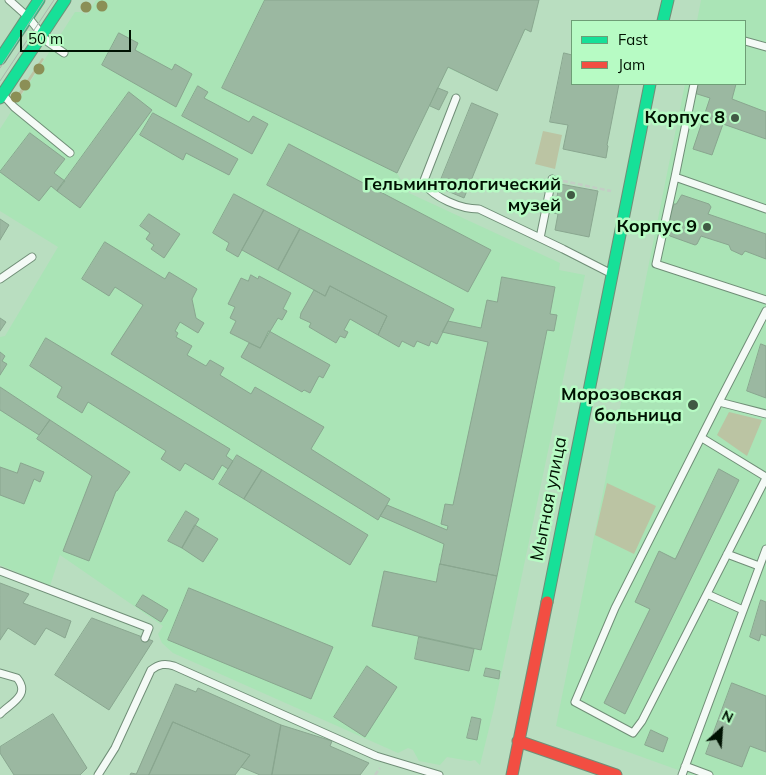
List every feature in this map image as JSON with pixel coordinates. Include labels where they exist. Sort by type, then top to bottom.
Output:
[{"type":"main road","points":[[0,59],[39,0]]},
{"type":"main road","points":[[1,95],[65,0]]},
{"type":"main road","points":[[663,20],[668,0]]},
{"type":"main road","name":"Мытная улица","points":[[512,775],[650,85]]},
{"type":"main road","points":[[518,741],[616,775]]},
{"type":"lane","points":[[9,0],[28,17],[48,42],[64,53]]},
{"type":"lane","points":[[746,41],[766,47]]},
{"type":"lane","points":[[694,85],[656,264],[766,300]]},
{"type":"lane","points":[[1,95],[70,153]]},
{"type":"lane","points":[[456,98],[422,183],[430,192],[459,206],[466,209],[479,209],[612,274]]},
{"type":"lane","points":[[674,176],[766,209]]},
{"type":"lane","points":[[540,238],[552,178]]},
{"type":"lane","points":[[0,278],[32,257]]},
{"type":"lane","points":[[702,438],[766,477],[642,721],[633,733],[575,702],[615,608],[766,312]]},
{"type":"lane","points":[[719,402],[766,414]]},
{"type":"lane","points":[[682,775],[766,549]]},
{"type":"lane","points":[[727,554],[759,566]]},
{"type":"lane","points":[[0,571],[149,628],[145,638]]},
{"type":"lane","points":[[707,594],[743,610]]},
{"type":"lane","points":[[98,775],[116,748],[151,670],[163,664],[174,666],[376,756],[439,775]]},
{"type":"lane","points":[[0,673],[17,678],[22,686],[22,690],[21,695],[16,701],[0,714]]},
{"type":"lane","points":[[685,766],[709,775]]},
{"type":"path","points":[[552,178],[612,191]]},
{"type":"shaded area","points":[[96,0],[539,0],[531,32],[525,30],[497,91],[448,68],[397,173],[409,193],[560,263],[559,270],[585,275],[494,708],[480,765],[475,760],[470,761],[447,757],[440,765],[419,761],[413,750],[408,748],[398,753],[173,653],[162,643],[158,634],[163,626],[60,555],[50,586],[0,565],[0,337],[5,336],[58,247],[0,211],[0,129],[75,12],[82,12],[87,15]]},
{"type":"shaded area","name":"Морозовская больница","points":[[701,0],[766,0],[766,775],[692,775],[556,726],[685,85],[746,85],[746,20],[697,20]]},
{"type":"shaded area","points":[[42,58],[44,59],[17,101],[15,98]]},
{"type":"shaded area","points":[[543,131],[562,135],[555,169],[535,164]]},
{"type":"shaded area","points":[[729,412],[762,420],[747,456],[717,435]]},
{"type":"shaded area","points":[[607,483],[656,506],[634,554],[595,535]]},
{"type":"building","points":[[265,0],[539,0],[531,32],[525,29],[497,91],[448,67],[397,173],[222,88]]},
{"type":"building","points":[[119,33],[138,43],[135,50],[172,70],[175,64],[192,74],[176,107],[102,65]]},
{"type":"building","points":[[564,53],[571,55],[571,85],[619,85],[606,158],[563,149],[568,125],[550,122]]},
{"type":"building","name":"Корпус 8","points":[[697,85],[736,85],[732,99],[766,112],[766,139],[723,124],[712,155],[693,149],[710,98],[694,93]]},
{"type":"building","points":[[198,86],[208,92],[204,98],[249,122],[253,116],[268,124],[252,154],[182,116]]},
{"type":"building","points":[[438,88],[448,92],[439,110],[430,106]]},
{"type":"building","points":[[129,92],[152,110],[80,208],[57,191]]},
{"type":"building","points":[[472,103],[498,114],[464,198],[438,187]]},
{"type":"building","points":[[153,113],[238,159],[229,175],[186,153],[183,160],[140,135]]},
{"type":"building","points":[[30,133],[65,159],[54,173],[65,181],[57,191],[51,186],[39,201],[0,172]]},
{"type":"building","points":[[289,144],[491,250],[468,292],[267,185]]},
{"type":"building","points":[[560,184],[598,191],[589,237],[555,230],[558,214],[554,213]]},
{"type":"building","points":[[234,194],[264,210],[238,257],[226,250],[229,243],[213,233]]},
{"type":"building","name":"Корпус 9","points":[[682,195],[709,204],[711,207],[708,214],[766,234],[766,259],[745,251],[742,255],[731,250],[729,245],[701,236],[695,245],[670,236],[668,234],[670,227],[666,226],[674,204]]},
{"type":"building","points":[[264,210],[300,229],[278,270],[242,250]]},
{"type":"building","points":[[149,214],[180,234],[164,258],[151,249],[154,245],[146,239],[150,233],[140,226]]},
{"type":"building","points":[[0,219],[9,225],[0,240]]},
{"type":"building","points":[[300,229],[454,309],[437,344],[431,341],[429,346],[417,341],[414,347],[402,341],[399,347],[378,335],[387,316],[330,286],[325,296],[278,270]]},
{"type":"building","points":[[105,242],[165,279],[169,272],[197,289],[192,299],[196,318],[204,323],[198,333],[180,322],[175,331],[178,333],[176,337],[192,346],[187,355],[206,366],[210,360],[224,368],[220,375],[251,394],[255,387],[324,427],[311,449],[390,499],[378,520],[111,354],[143,305],[115,287],[109,296],[82,279]]},
{"type":"building","points":[[251,275],[258,279],[259,276],[291,293],[283,309],[287,311],[282,320],[278,318],[260,348],[230,333],[236,321],[230,318],[235,307],[228,304],[241,278],[248,281]]},
{"type":"building","points":[[502,277],[555,287],[550,314],[557,315],[554,331],[547,330],[497,576],[440,564],[444,544],[380,516],[387,505],[447,530],[448,526],[441,524],[445,504],[453,505],[488,342],[442,332],[448,321],[481,328],[487,300],[497,302]]},
{"type":"building","points":[[330,286],[387,316],[378,335],[350,319],[344,330],[348,332],[345,338],[340,336],[336,343],[309,327],[311,323],[300,318],[314,290],[325,296]]},
{"type":"building","points":[[0,318],[6,322],[0,331]]},
{"type":"building","points":[[269,331],[330,365],[323,378],[319,376],[310,393],[304,390],[302,392],[241,357],[249,343],[260,348]]},
{"type":"building","points":[[46,338],[230,449],[226,456],[233,461],[228,469],[222,465],[213,480],[185,463],[180,471],[161,459],[166,451],[88,402],[82,413],[57,397],[62,387],[30,366]]},
{"type":"building","points":[[761,344],[766,346],[766,398],[747,391]]},
{"type":"building","points":[[0,352],[5,356],[2,361],[7,364],[0,375]]},
{"type":"building","points":[[0,387],[50,420],[39,435],[0,410]]},
{"type":"building","points":[[50,420],[130,472],[116,491],[89,561],[63,551],[92,476],[37,439]]},
{"type":"building","points":[[237,455],[262,470],[244,499],[219,484]]},
{"type":"building","points":[[21,463],[44,472],[40,482],[34,479],[24,504],[0,495],[0,467],[17,473]]},
{"type":"building","points":[[719,469],[739,480],[625,714],[604,703],[650,609],[635,602],[659,551],[675,559]]},
{"type":"building","points":[[262,470],[368,535],[350,565],[244,499]]},
{"type":"building","points":[[186,511],[199,519],[182,548],[168,541]]},
{"type":"building","points":[[195,525],[218,539],[203,562],[182,548]]},
{"type":"building","points":[[440,564],[497,576],[481,650],[372,626],[384,571],[436,582]]},
{"type":"building","points":[[0,583],[29,594],[23,603],[71,621],[65,638],[46,628],[35,645],[8,628],[0,640]]},
{"type":"building","points":[[189,588],[333,647],[311,699],[168,640]]},
{"type":"building","points":[[143,595],[168,610],[161,622],[136,606]]},
{"type":"building","points":[[761,600],[766,602],[766,636],[761,634],[759,641],[750,637]]},
{"type":"building","points":[[92,618],[153,641],[109,710],[55,675]]},
{"type":"building","points":[[419,637],[474,649],[469,671],[415,659]]},
{"type":"building","points":[[367,666],[397,687],[365,737],[334,717]]},
{"type":"building","points":[[486,668],[500,671],[499,679],[484,676]]},
{"type":"building","points":[[732,683],[766,696],[766,752],[750,746],[742,767],[706,754]]},
{"type":"building","points":[[176,684],[196,692],[198,688],[281,725],[272,775],[260,775],[241,767],[250,755],[173,722],[149,775],[130,775],[131,773],[136,774]]},
{"type":"building","points":[[53,714],[87,768],[80,775],[14,775],[0,753],[0,747]]},
{"type":"building","points":[[472,717],[481,719],[477,740],[467,738]]},
{"type":"building","points":[[173,722],[250,755],[235,775],[149,775]]},
{"type":"building","points":[[281,725],[332,741],[330,746],[369,763],[360,775],[272,775]]},
{"type":"building","points":[[651,730],[668,738],[663,752],[645,745]]},
{"type":"tram line","points":[[0,68],[44,0]]},
{"type":"tram line","points":[[0,81],[54,0]]},
{"type":"traffic: fast","points":[[0,59],[39,0]]},
{"type":"traffic: fast","points":[[0,98],[65,0]]},
{"type":"traffic: fast","points":[[663,20],[668,0]]},
{"type":"traffic: fast","points":[[547,602],[650,85]]},
{"type":"traffic: jam","points":[[512,775],[547,602]]},
{"type":"traffic: jam","points":[[518,741],[616,775]]},
{"type":"place","name":"Корпус 8","points":[[735,118]]},
{"type":"place","name":"Гельминтологический музей","points":[[571,195]]},
{"type":"place","name":"Корпус 9","points":[[707,227]]},
{"type":"place","name":"Морозовская больница","points":[[693,405]]}]
